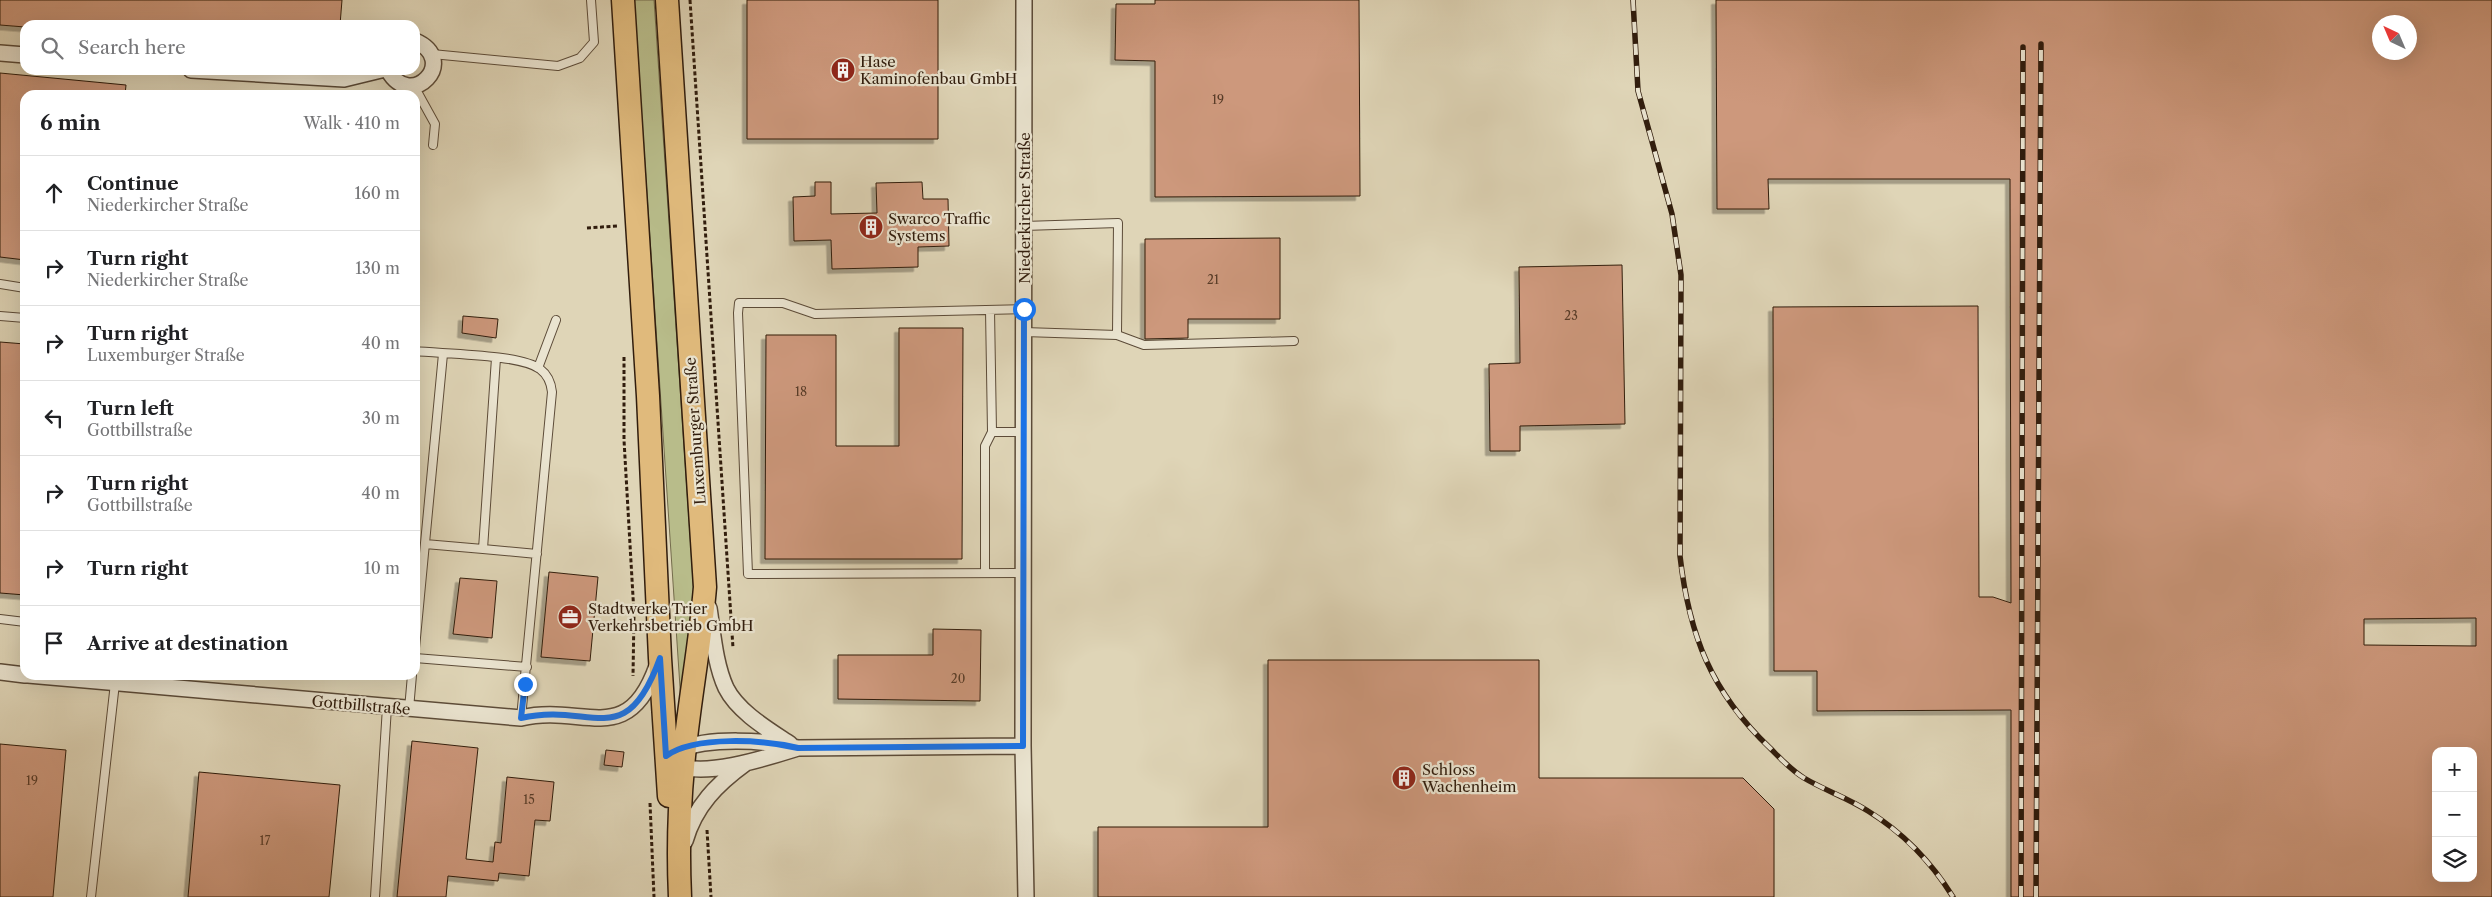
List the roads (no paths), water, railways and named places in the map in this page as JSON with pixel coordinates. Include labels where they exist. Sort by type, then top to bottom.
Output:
[{"type":"main road","name":"Luxemburger Straße","points":[[623,0],[648,396],[660,658],[678,757],[680,897]]},
{"type":"main road","name":"Luxemburger Straße","points":[[667,0],[705,588],[701,643],[678,757]]},
{"type":"street","name":"Niederkircher Straße","points":[[1024,0],[1023,746],[1026,897]]},
{"type":"street","points":[[391,75],[393,79],[404,86],[414,86],[430,75],[433,68],[432,54],[425,45],[420,43]]},
{"type":"street","points":[[0,53],[20,55]]},
{"type":"street","points":[[276,75],[344,79],[360,75]]},
{"type":"street","points":[[705,588],[717,656],[727,688],[735,701],[750,715],[798,748]]},
{"type":"street","name":"Gottbillstraße","points":[[82,680],[521,718],[540,714],[602,718],[631,710],[645,694],[660,658]]},
{"type":"street","name":"Gottbillstraße","points":[[0,672],[20,674]]},
{"type":"street","points":[[678,757],[715,742],[772,743],[798,748],[1023,746]]},
{"type":"street","points":[[678,757],[703,769],[747,762],[798,748]]},
{"type":"street","points":[[679,862],[689,826],[698,808],[716,788],[747,762]]},
{"type":"lane","points":[[432,54],[558,66],[580,58],[594,42],[591,0]]},
{"type":"lane","points":[[414,86],[416,90]]},
{"type":"lane","points":[[420,97],[435,124],[433,145]]},
{"type":"lane","points":[[1024,226],[1118,223],[1117,335]]},
{"type":"lane","points":[[0,284],[20,287]]},
{"type":"lane","points":[[1024,309],[815,314],[783,303],[756,302],[739,303],[738,313],[748,574],[1024,573]]},
{"type":"lane","points":[[985,573],[984,452],[992,432],[990,310]]},
{"type":"lane","points":[[0,316],[20,318]]},
{"type":"lane","points":[[538,368],[556,320]]},
{"type":"lane","points":[[1024,332],[1117,335],[1144,345],[1294,341]]},
{"type":"lane","points":[[420,352],[525,361],[538,368],[551,382],[552,392],[521,718]]},
{"type":"lane","points":[[420,596],[443,354]]},
{"type":"lane","points":[[483,549],[496,358]]},
{"type":"lane","points":[[992,432],[1024,432]]},
{"type":"lane","points":[[425,544],[537,554]]},
{"type":"lane","points":[[0,619],[20,621]]},
{"type":"lane","points":[[420,658],[527,666]]},
{"type":"lane","points":[[409,709],[412,680]]},
{"type":"lane","points":[[91,897],[115,683]]},
{"type":"lane","points":[[375,897],[388,707]]},
{"type":"railway","points":[[1633,0],[1638,91],[1672,214],[1681,275],[1680,556],[1684,585],[1697,637],[1706,661],[1732,705],[1770,748],[1790,768],[1804,778],[1860,806],[1881,819],[1926,860],[1953,897]]},
{"type":"railway","points":[[2036,897],[2041,44]]},
{"type":"railway","points":[[2021,897],[2023,47]]},
{"type":"place","name":"Hase Kaminofenbau GmbH","points":[[843,70]]},
{"type":"place","name":"Swarco Traffic Systems","points":[[871,227]]},
{"type":"place","name":"Stadtwerke Trier Verkehrsbetrieb GmbH","points":[[570,617]]},
{"type":"place","name":"Schloss Wachenheim","points":[[1404,778]]}]
